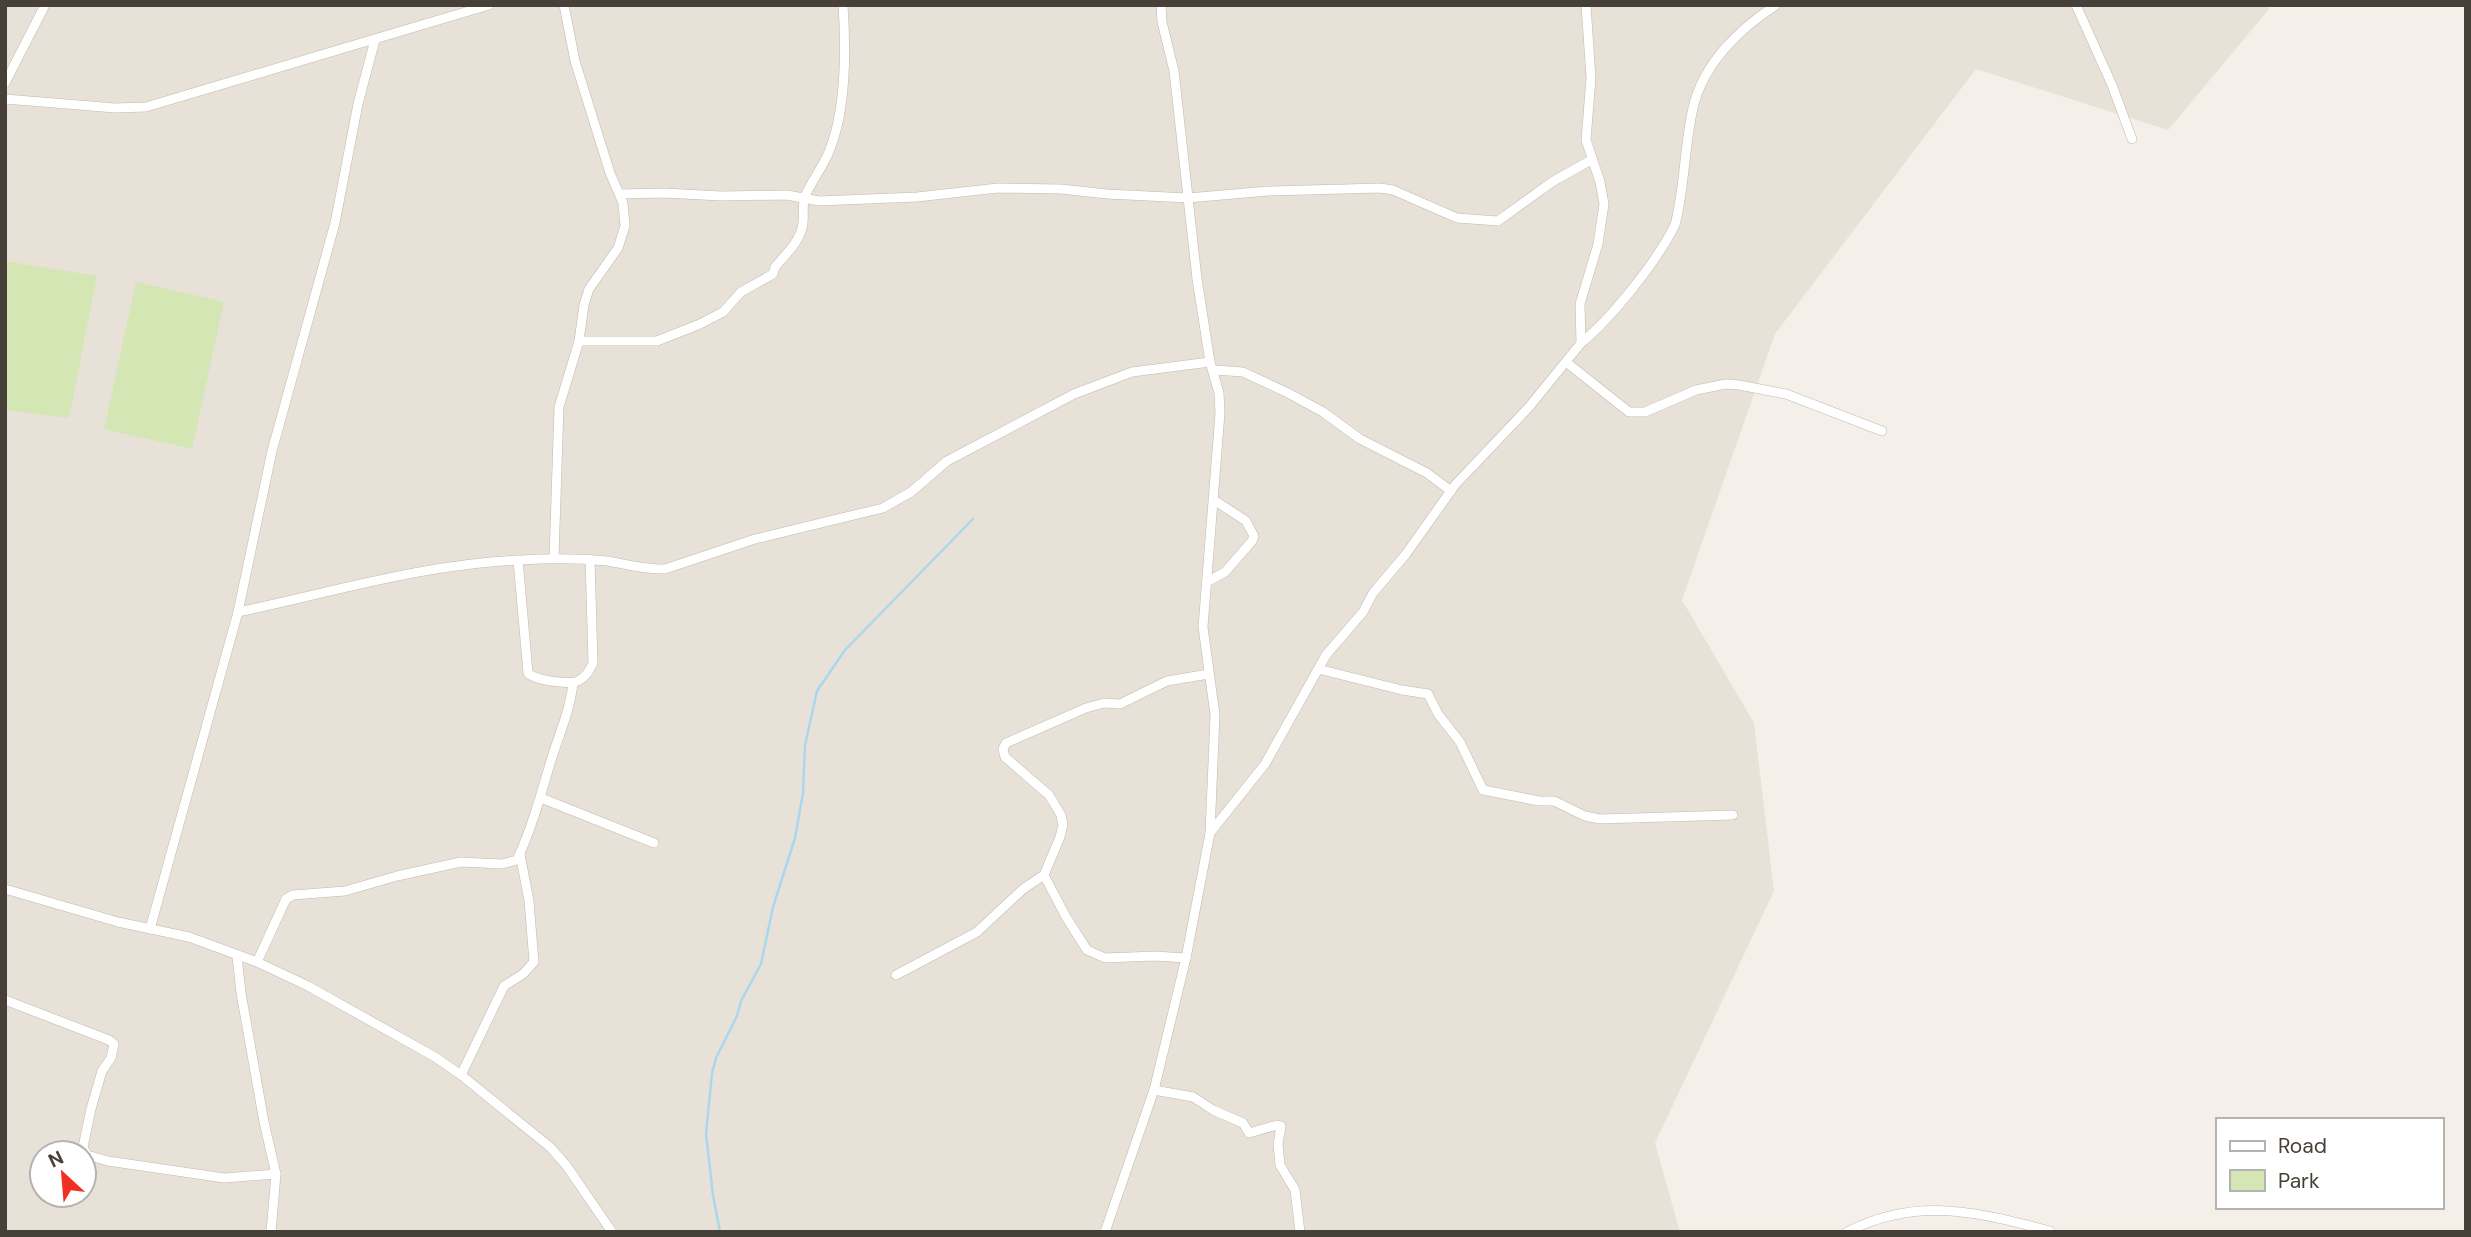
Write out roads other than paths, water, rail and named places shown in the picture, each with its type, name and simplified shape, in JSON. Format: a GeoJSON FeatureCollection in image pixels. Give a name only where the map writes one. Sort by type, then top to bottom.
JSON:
{"type":"FeatureCollection","features":[{"type":"Feature","properties":{"kind":"street"},"geometry":{"type":"LineString","coordinates":[[5,83],[45,5]]}},
{"type":"Feature","properties":{"kind":"street"},"geometry":{"type":"LineString","coordinates":[[5,99],[115,108],[146,107],[489,5]]}},
{"type":"Feature","properties":{"kind":"street"},"geometry":{"type":"LineString","coordinates":[[554,558],[559,407],[579,341],[589,289],[618,248],[625,226],[620,194],[606,162],[575,61],[564,5]]}},
{"type":"Feature","properties":{"kind":"street"},"geometry":{"type":"LineString","coordinates":[[579,341],[657,341],[701,324],[723,312],[741,292],[774,274],[775,267],[797,240],[803,224],[804,198],[831,148],[841,108],[845,32],[843,5]]}},
{"type":"Feature","properties":{"kind":"street"},"geometry":{"type":"LineString","coordinates":[[1105,1232],[1154,1090],[1186,958],[1210,833],[1215,715],[1203,627],[1220,413],[1188,198],[1174,71],[1162,22],[1161,5]]}},
{"type":"Feature","properties":{"kind":"street"},"geometry":{"type":"LineString","coordinates":[[1581,343],[1580,304],[1598,244],[1604,204],[1585,130],[1591,78],[1586,5]]}},
{"type":"Feature","properties":{"kind":"street"},"geometry":{"type":"LineString","coordinates":[[1210,833],[1265,765],[1326,655],[1363,612],[1373,593],[1406,554],[1451,491],[1530,407],[1581,343],[1606,320],[1668,239],[1675,225],[1693,106],[1702,84],[1723,50],[1776,5]]}},
{"type":"Feature","properties":{"kind":"street"},"geometry":{"type":"LineString","coordinates":[[2076,5],[2112,85],[2132,139]]}},
{"type":"Feature","properties":{"kind":"street"},"geometry":{"type":"LineString","coordinates":[[150,929],[238,612],[272,451],[335,223],[358,104],[375,40]]}},
{"type":"Feature","properties":{"kind":"street"},"geometry":{"type":"LineString","coordinates":[[620,194],[664,193],[841,201],[945,195],[998,188],[1061,189],[1188,198],[1268,191],[1380,188],[1393,190],[1457,218],[1498,220],[1552,182],[1591,160]]}},
{"type":"Feature","properties":{"kind":"street"},"geometry":{"type":"LineString","coordinates":[[1566,362],[1629,412],[1645,412],[1696,390],[1726,384],[1786,394],[1882,430]]}},
{"type":"Feature","properties":{"kind":"street"},"geometry":{"type":"LineString","coordinates":[[238,612],[398,575],[462,564],[554,558],[590,559],[665,569],[755,539],[883,508],[911,492],[947,461],[1074,394],[1132,372],[1212,366],[1243,372],[1324,412],[1360,439],[1427,473],[1451,491]]}},
{"type":"Feature","properties":{"kind":"street"},"geometry":{"type":"LineString","coordinates":[[1207,582],[1220,576],[1234,563],[1254,536],[1246,521],[1213,500]]}},
{"type":"Feature","properties":{"kind":"street"},"geometry":{"type":"LineString","coordinates":[[518,560],[528,673],[536,679],[573,683],[588,673],[593,663],[590,559]]}},
{"type":"Feature","properties":{"kind":"street"},"geometry":{"type":"LineString","coordinates":[[1318,669],[1428,694],[1438,714],[1460,742],[1483,790],[1539,801],[1554,801],[1600,820],[1733,815]]}},
{"type":"Feature","properties":{"kind":"street"},"geometry":{"type":"LineString","coordinates":[[896,975],[977,932],[1023,889],[1044,875],[1060,837],[1063,825],[1061,815],[1049,795],[1005,757],[1003,749],[1006,743],[1086,708],[1104,703],[1120,704],[1167,681],[1209,674]]}},
{"type":"Feature","properties":{"kind":"street"},"geometry":{"type":"LineString","coordinates":[[257,962],[286,899],[293,895],[345,891],[461,862],[512,863],[517,860],[541,798],[571,702],[573,683]]}},
{"type":"Feature","properties":{"kind":"street"},"geometry":{"type":"LineString","coordinates":[[541,798],[654,843]]}},
{"type":"Feature","properties":{"kind":"street"},"geometry":{"type":"LineString","coordinates":[[461,1075],[504,986],[523,974],[534,962],[529,901],[520,854]]}},
{"type":"Feature","properties":{"kind":"street"},"geometry":{"type":"LineString","coordinates":[[1044,875],[1087,950],[1105,958],[1186,958]]}},
{"type":"Feature","properties":{"kind":"street"},"geometry":{"type":"LineString","coordinates":[[5,889],[118,922],[189,937],[257,962],[308,986],[435,1057],[550,1147],[566,1165],[612,1232]]}},
{"type":"Feature","properties":{"kind":"street"},"geometry":{"type":"LineString","coordinates":[[237,956],[264,1122],[276,1174],[271,1232]]}},
{"type":"Feature","properties":{"kind":"street"},"geometry":{"type":"LineString","coordinates":[[5,1000],[110,1040],[114,1044],[111,1058],[102,1071],[91,1109],[83,1147],[87,1155],[108,1161],[224,1178],[276,1174]]}},
{"type":"Feature","properties":{"kind":"street"},"geometry":{"type":"LineString","coordinates":[[1154,1090],[1193,1097],[1213,1110],[1243,1123],[1250,1133],[1280,1125],[1280,1165],[1295,1190],[1300,1232]]}},
{"type":"Feature","properties":{"kind":"street"},"geometry":{"type":"LineString","coordinates":[[1847,1232],[1895,1213],[1947,1210],[1983,1213],[2050,1231]]}},
{"type":"Feature","properties":{"kind":"waterway"},"geometry":{"type":"LineString","coordinates":[[720,1232],[706,1134],[712,1073],[741,1001],[761,964],[773,907],[795,838],[803,793],[805,745],[817,691],[845,650],[973,519]]}}]}
